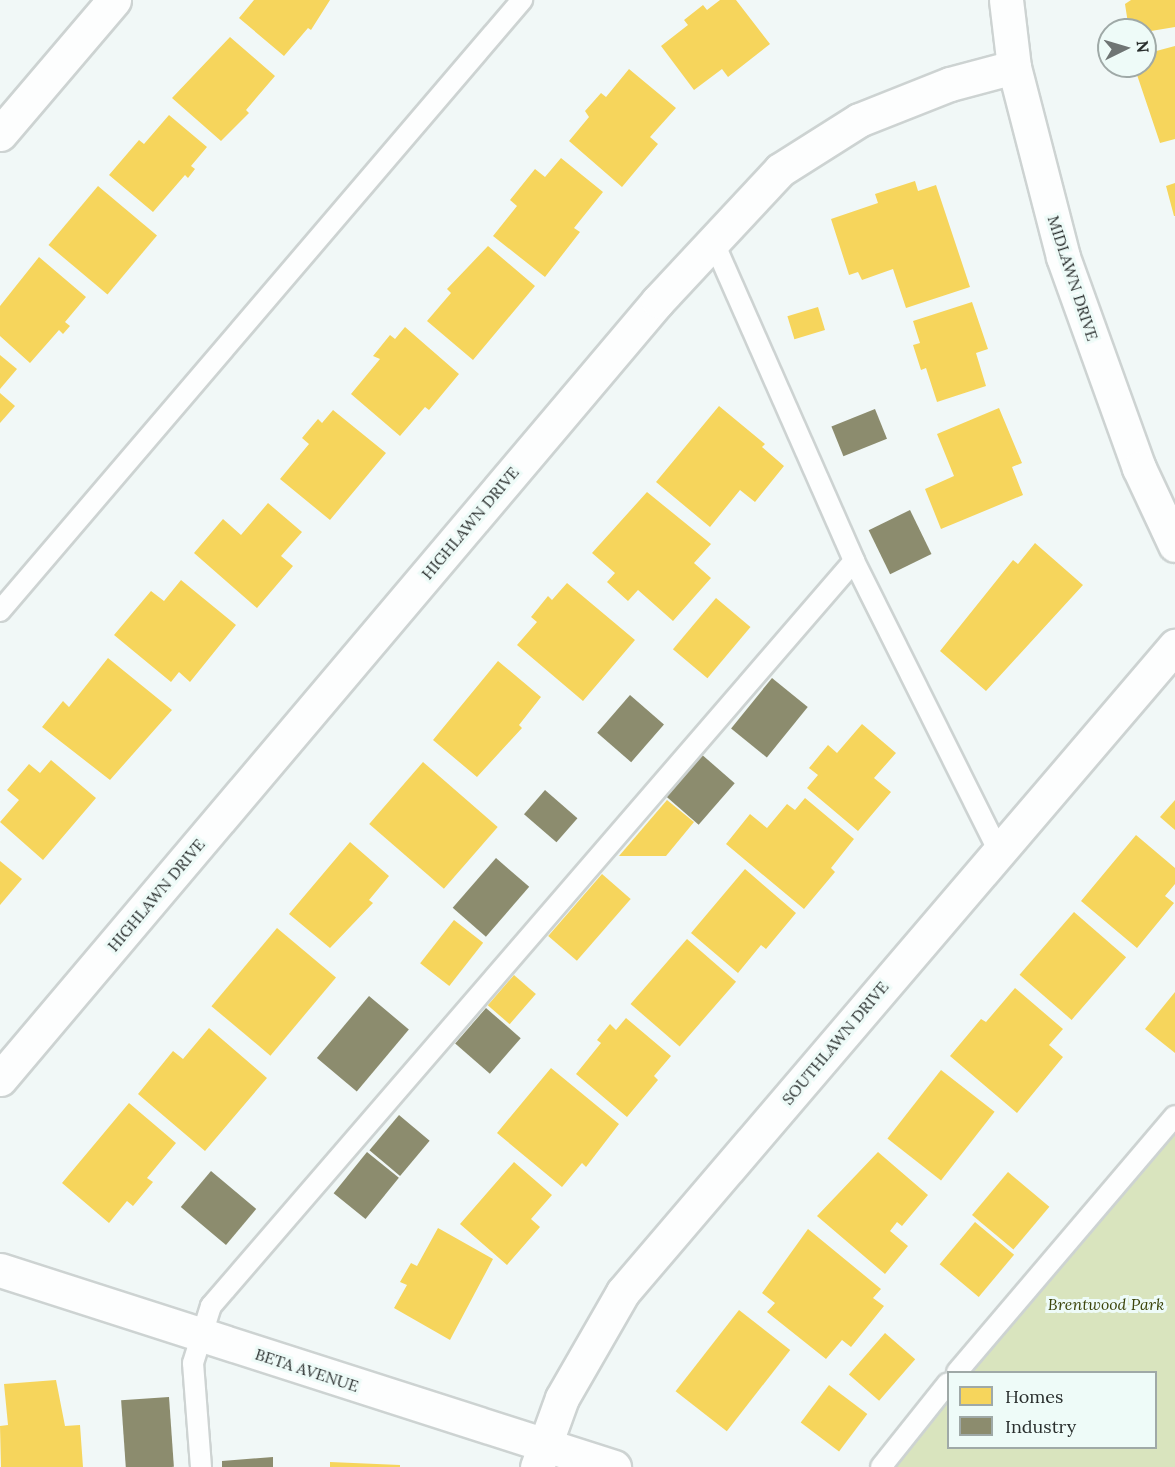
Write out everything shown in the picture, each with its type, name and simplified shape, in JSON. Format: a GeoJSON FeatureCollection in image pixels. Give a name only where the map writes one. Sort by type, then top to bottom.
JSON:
{"type":"FeatureCollection","features":[{"type":"Feature","properties":{"kind":"street"},"geometry":{"type":"LineString","coordinates":[[0,134],[114,0]]}},
{"type":"Feature","properties":{"kind":"street","name":"MIDLAWN DRIVE"},"geometry":{"type":"LineString","coordinates":[[1006,0],[1014,67],[1063,257],[1139,468],[1175,545]]}},
{"type":"Feature","properties":{"kind":"street","name":"HIGHLAWN DRIVE"},"geometry":{"type":"LineString","coordinates":[[0,1079],[658,301],[780,170],[859,120],[950,84],[1014,67]]}},
{"type":"Feature","properties":{"kind":"street","name":"SOUTHLAWN DRIVE"},"geometry":{"type":"LineString","coordinates":[[541,1457],[562,1398],[623,1292],[1175,646]]}},
{"type":"Feature","properties":{"kind":"street","name":"BETA AVENUE"},"geometry":{"type":"LineString","coordinates":[[0,1270],[200,1336],[541,1457],[614,1467]]}},
{"type":"Feature","properties":{"kind":"lane"},"geometry":{"type":"LineString","coordinates":[[0,611],[522,0]]}},
{"type":"Feature","properties":{"kind":"lane"},"geometry":{"type":"LineString","coordinates":[[714,243],[854,561],[999,850]]}},
{"type":"Feature","properties":{"kind":"lane"},"geometry":{"type":"LineString","coordinates":[[201,1467],[193,1363],[211,1306],[854,561]]}},
{"type":"Feature","properties":{"kind":"lane"},"geometry":{"type":"LineString","coordinates":[[958,1371],[1175,1116]]}},
{"type":"Feature","properties":{"kind":"lane"},"geometry":{"type":"LineString","coordinates":[[881,1467],[947,1384]]}},
{"type":"Feature","properties":{"kind":"green space","name":"Brentwood Park"},"geometry":{"type":"Polygon","coordinates":[[[1175,1116],[1175,1467],[881,1467],[947,1384],[947,1449],[1157,1449],[1157,1371],[958,1371],[1175,1116]]]}},
{"type":"Feature","properties":{"kind":"building: Homes"},"geometry":{"type":"Polygon","coordinates":[[[254,0],[330,0],[311,30],[308,28],[284,56],[239,18],[254,0]]]}},
{"type":"Feature","properties":{"kind":"building: Homes"},"geometry":{"type":"Polygon","coordinates":[[[720,0],[736,0],[770,44],[728,77],[722,69],[694,90],[661,46],[688,25],[684,20],[703,5],[707,10],[720,0]]]}},
{"type":"Feature","properties":{"kind":"building: Homes"},"geometry":{"type":"Polygon","coordinates":[[[1131,0],[1175,0],[1175,27],[1157,30],[1157,18],[1127,18],[1125,4],[1131,0]]]}},
{"type":"Feature","properties":{"kind":"building: Homes"},"geometry":{"type":"Polygon","coordinates":[[[230,37],[275,76],[246,110],[249,113],[221,141],[172,98],[230,37]]]}},
{"type":"Feature","properties":{"kind":"building: Homes"},"geometry":{"type":"Polygon","coordinates":[[[1175,46],[1175,139],[1160,143],[1138,78],[1157,78],[1157,51],[1175,46]]]}},
{"type":"Feature","properties":{"kind":"building: Homes"},"geometry":{"type":"Polygon","coordinates":[[[629,69],[676,108],[650,137],[658,144],[622,187],[569,141],[589,117],[585,111],[601,93],[606,97],[629,69]]]}},
{"type":"Feature","properties":{"kind":"building: Homes"},"geometry":{"type":"Polygon","coordinates":[[[169,115],[207,147],[191,166],[195,169],[188,178],[185,175],[153,212],[109,175],[139,140],[144,144],[169,115]]]}},
{"type":"Feature","properties":{"kind":"building: Homes"},"geometry":{"type":"Polygon","coordinates":[[[561,158],[603,192],[574,228],[580,232],[545,277],[493,236],[517,206],[510,200],[535,169],[545,177],[561,158]]]}},
{"type":"Feature","properties":{"kind":"building: Homes"},"geometry":{"type":"Polygon","coordinates":[[[915,181],[918,191],[936,185],[970,287],[906,308],[893,269],[862,280],[858,272],[849,275],[831,219],[878,203],[875,194],[915,181]]]}},
{"type":"Feature","properties":{"kind":"building: Homes"},"geometry":{"type":"Polygon","coordinates":[[[1175,183],[1175,216],[1174,216],[1166,186],[1175,183]]]}},
{"type":"Feature","properties":{"kind":"building: Homes"},"geometry":{"type":"Polygon","coordinates":[[[98,186],[157,235],[107,294],[49,245],[98,186]]]}},
{"type":"Feature","properties":{"kind":"building: Homes"},"geometry":{"type":"Polygon","coordinates":[[[488,246],[535,286],[473,360],[427,321],[451,293],[447,289],[488,246]]]}},
{"type":"Feature","properties":{"kind":"building: Homes"},"geometry":{"type":"Polygon","coordinates":[[[39,257],[86,297],[65,322],[70,326],[63,334],[59,330],[30,363],[0,336],[0,306],[39,257]]]}},
{"type":"Feature","properties":{"kind":"building: Homes"},"geometry":{"type":"Polygon","coordinates":[[[972,302],[988,349],[976,353],[986,386],[937,402],[926,368],[921,370],[913,345],[920,343],[913,321],[972,302]]]}},
{"type":"Feature","properties":{"kind":"building: Homes"},"geometry":{"type":"Polygon","coordinates":[[[818,307],[825,330],[794,339],[787,316],[818,307]]]}},
{"type":"Feature","properties":{"kind":"building: Homes"},"geometry":{"type":"Polygon","coordinates":[[[405,327],[459,374],[429,410],[425,407],[400,436],[351,394],[380,359],[373,356],[390,335],[395,339],[405,327]]]}},
{"type":"Feature","properties":{"kind":"building: Homes"},"geometry":{"type":"Polygon","coordinates":[[[0,355],[17,369],[0,389],[0,355]]]}},
{"type":"Feature","properties":{"kind":"building: Homes"},"geometry":{"type":"Polygon","coordinates":[[[0,393],[15,406],[0,423],[0,393]]]}},
{"type":"Feature","properties":{"kind":"building: Homes"},"geometry":{"type":"Polygon","coordinates":[[[719,406],[765,444],[762,447],[784,466],[755,502],[740,490],[710,527],[656,482],[719,406]]]}},
{"type":"Feature","properties":{"kind":"building: Homes"},"geometry":{"type":"Polygon","coordinates":[[[999,408],[1022,463],[1012,467],[1023,495],[941,529],[925,489],[954,476],[937,434],[999,408]]]}},
{"type":"Feature","properties":{"kind":"building: Homes"},"geometry":{"type":"Polygon","coordinates":[[[333,410],[386,453],[330,520],[280,479],[309,444],[302,438],[318,419],[322,423],[333,410]]]}},
{"type":"Feature","properties":{"kind":"building: Homes"},"geometry":{"type":"Polygon","coordinates":[[[647,492],[711,544],[694,563],[711,578],[673,621],[638,590],[628,601],[607,582],[615,573],[592,553],[647,492]]]}},
{"type":"Feature","properties":{"kind":"building: Homes"},"geometry":{"type":"Polygon","coordinates":[[[268,503],[302,532],[281,556],[293,566],[257,608],[194,553],[223,519],[241,535],[268,503]]]}},
{"type":"Feature","properties":{"kind":"building: Homes"},"geometry":{"type":"Polygon","coordinates":[[[1035,543],[1083,585],[986,691],[940,651],[1013,560],[1018,564],[1035,543]]]}},
{"type":"Feature","properties":{"kind":"building: Homes"},"geometry":{"type":"Polygon","coordinates":[[[181,580],[236,625],[190,682],[179,672],[171,682],[114,635],[151,591],[164,601],[181,580]]]}},
{"type":"Feature","properties":{"kind":"building: Homes"},"geometry":{"type":"Polygon","coordinates":[[[567,583],[635,640],[583,701],[517,645],[537,622],[531,617],[548,596],[552,600],[567,583]]]}},
{"type":"Feature","properties":{"kind":"building: Homes"},"geometry":{"type":"Polygon","coordinates":[[[716,598],[750,627],[707,678],[673,649],[716,598]]]}},
{"type":"Feature","properties":{"kind":"building: Homes"},"geometry":{"type":"Polygon","coordinates":[[[108,658],[172,710],[110,780],[42,727],[63,701],[69,707],[108,658]]]}},
{"type":"Feature","properties":{"kind":"building: Homes"},"geometry":{"type":"Polygon","coordinates":[[[498,661],[541,697],[519,725],[522,728],[477,777],[433,740],[498,661]]]}},
{"type":"Feature","properties":{"kind":"building: Homes"},"geometry":{"type":"Polygon","coordinates":[[[862,724],[896,753],[874,778],[891,792],[858,831],[807,788],[818,775],[809,768],[828,745],[837,753],[862,724]]]}},
{"type":"Feature","properties":{"kind":"building: Homes"},"geometry":{"type":"Polygon","coordinates":[[[51,760],[96,798],[43,860],[0,822],[19,800],[7,790],[29,764],[40,773],[51,760]]]}},
{"type":"Feature","properties":{"kind":"building: Homes"},"geometry":{"type":"Polygon","coordinates":[[[423,762],[498,827],[444,889],[369,824],[423,762]]]}},
{"type":"Feature","properties":{"kind":"building: Homes"},"geometry":{"type":"Polygon","coordinates":[[[805,798],[854,839],[831,868],[835,872],[804,909],[726,844],[750,814],[767,828],[787,804],[795,810],[805,798]]]}},
{"type":"Feature","properties":{"kind":"building: Homes"},"geometry":{"type":"Polygon","coordinates":[[[667,800],[694,822],[666,856],[619,856],[667,800]]]}},
{"type":"Feature","properties":{"kind":"building: Homes"},"geometry":{"type":"Polygon","coordinates":[[[1175,800],[1175,830],[1160,817],[1175,800]]]}},
{"type":"Feature","properties":{"kind":"building: Homes"},"geometry":{"type":"Polygon","coordinates":[[[1136,835],[1175,868],[1175,884],[1165,896],[1174,903],[1137,948],[1081,901],[1136,835]]]}},
{"type":"Feature","properties":{"kind":"building: Homes"},"geometry":{"type":"Polygon","coordinates":[[[350,842],[389,876],[369,900],[373,903],[330,948],[289,914],[350,842]]]}},
{"type":"Feature","properties":{"kind":"building: Homes"},"geometry":{"type":"Polygon","coordinates":[[[0,861],[22,879],[0,905],[0,861]]]}},
{"type":"Feature","properties":{"kind":"building: Homes"},"geometry":{"type":"Polygon","coordinates":[[[745,869],[796,913],[766,949],[761,945],[738,973],[691,933],[745,869]]]}},
{"type":"Feature","properties":{"kind":"building: Homes"},"geometry":{"type":"Polygon","coordinates":[[[602,874],[631,899],[577,961],[548,936],[602,874]]]}},
{"type":"Feature","properties":{"kind":"building: Homes"},"geometry":{"type":"Polygon","coordinates":[[[1074,912],[1126,957],[1072,1020],[1020,975],[1074,912]]]}},
{"type":"Feature","properties":{"kind":"building: Homes"},"geometry":{"type":"Polygon","coordinates":[[[454,920],[483,943],[449,986],[420,963],[454,920]]]}},
{"type":"Feature","properties":{"kind":"building: Homes"},"geometry":{"type":"Polygon","coordinates":[[[277,928],[336,977],[270,1056],[211,1006],[277,928]]]}},
{"type":"Feature","properties":{"kind":"building: Homes"},"geometry":{"type":"Polygon","coordinates":[[[687,939],[736,982],[680,1047],[631,1004],[687,939]]]}},
{"type":"Feature","properties":{"kind":"building: Homes"},"geometry":{"type":"Polygon","coordinates":[[[514,975],[536,994],[510,1024],[488,1005],[514,975]]]}},
{"type":"Feature","properties":{"kind":"building: Homes"},"geometry":{"type":"Polygon","coordinates":[[[1015,988],[1063,1029],[1049,1045],[1063,1057],[1017,1113],[950,1056],[981,1019],[986,1022],[1015,988]]]}},
{"type":"Feature","properties":{"kind":"building: Homes"},"geometry":{"type":"Polygon","coordinates":[[[1175,992],[1175,1053],[1145,1029],[1175,992]]]}},
{"type":"Feature","properties":{"kind":"building: Homes"},"geometry":{"type":"Polygon","coordinates":[[[626,1018],[671,1056],[654,1076],[658,1080],[627,1117],[576,1074],[601,1043],[597,1040],[610,1024],[616,1030],[626,1018]]]}},
{"type":"Feature","properties":{"kind":"building: Homes"},"geometry":{"type":"Polygon","coordinates":[[[209,1028],[267,1078],[205,1151],[138,1094],[173,1051],[183,1059],[209,1028]]]}},
{"type":"Feature","properties":{"kind":"building: Homes"},"geometry":{"type":"Polygon","coordinates":[[[551,1068],[619,1124],[586,1167],[582,1163],[562,1187],[497,1133],[551,1068]]]}},
{"type":"Feature","properties":{"kind":"building: Homes"},"geometry":{"type":"Polygon","coordinates":[[[941,1070],[995,1112],[941,1180],[887,1139],[941,1070]]]}},
{"type":"Feature","properties":{"kind":"building: Homes"},"geometry":{"type":"Polygon","coordinates":[[[129,1103],[176,1143],[147,1178],[153,1182],[133,1206],[127,1201],[109,1223],[62,1183],[129,1103]]]}},
{"type":"Feature","properties":{"kind":"building: Homes"},"geometry":{"type":"Polygon","coordinates":[[[878,1152],[928,1195],[902,1226],[897,1222],[890,1231],[908,1246],[885,1274],[817,1216],[878,1152]]]}},
{"type":"Feature","properties":{"kind":"building: Homes"},"geometry":{"type":"Polygon","coordinates":[[[514,1162],[552,1195],[531,1219],[540,1227],[507,1265],[460,1224],[514,1162]]]}},
{"type":"Feature","properties":{"kind":"building: Homes"},"geometry":{"type":"Polygon","coordinates":[[[1008,1172],[1049,1207],[1013,1250],[972,1215],[1008,1172]]]}},
{"type":"Feature","properties":{"kind":"building: Homes"},"geometry":{"type":"Polygon","coordinates":[[[975,1222],[1014,1255],[979,1297],[940,1264],[975,1222]]]}},
{"type":"Feature","properties":{"kind":"building: Homes"},"geometry":{"type":"Polygon","coordinates":[[[438,1228],[493,1259],[450,1340],[394,1308],[407,1285],[400,1282],[411,1263],[417,1266],[438,1228]]]}},
{"type":"Feature","properties":{"kind":"building: Homes"},"geometry":{"type":"Polygon","coordinates":[[[808,1229],[881,1289],[873,1298],[884,1306],[851,1347],[842,1340],[826,1359],[767,1312],[775,1303],[762,1293],[808,1229]]]}},
{"type":"Feature","properties":{"kind":"building: Homes"},"geometry":{"type":"Polygon","coordinates":[[[739,1310],[790,1350],[727,1431],[676,1391],[739,1310]]]}},
{"type":"Feature","properties":{"kind":"building: Homes"},"geometry":{"type":"Polygon","coordinates":[[[885,1333],[915,1359],[879,1401],[849,1375],[885,1333]]]}},
{"type":"Feature","properties":{"kind":"building: Homes"},"geometry":{"type":"Polygon","coordinates":[[[56,1380],[65,1426],[80,1425],[83,1467],[1,1467],[0,1426],[8,1425],[4,1384],[56,1380]]]}},
{"type":"Feature","properties":{"kind":"building: Homes"},"geometry":{"type":"Polygon","coordinates":[[[829,1385],[867,1414],[839,1451],[801,1423],[829,1385]]]}},
{"type":"Feature","properties":{"kind":"building: Homes"},"geometry":{"type":"Polygon","coordinates":[[[330,1462],[400,1465],[400,1467],[330,1467],[330,1462]]]}},
{"type":"Feature","properties":{"kind":"building: Industry"},"geometry":{"type":"Polygon","coordinates":[[[875,409],[887,439],[843,456],[831,427],[875,409]]]}},
{"type":"Feature","properties":{"kind":"building: Industry"},"geometry":{"type":"Polygon","coordinates":[[[910,510],[931,554],[890,574],[869,530],[910,510]]]}},
{"type":"Feature","properties":{"kind":"building: Industry"},"geometry":{"type":"Polygon","coordinates":[[[772,678],[808,707],[767,757],[731,729],[772,678]]]}},
{"type":"Feature","properties":{"kind":"building: Industry"},"geometry":{"type":"Polygon","coordinates":[[[630,695],[664,725],[631,762],[597,733],[630,695]]]}},
{"type":"Feature","properties":{"kind":"building: Industry"},"geometry":{"type":"Polygon","coordinates":[[[700,753],[735,783],[699,825],[664,795],[700,753]]]}},
{"type":"Feature","properties":{"kind":"building: Industry"},"geometry":{"type":"Polygon","coordinates":[[[545,790],[577,818],[556,842],[524,814],[545,790]]]}},
{"type":"Feature","properties":{"kind":"building: Industry"},"geometry":{"type":"Polygon","coordinates":[[[496,858],[529,887],[486,937],[453,908],[496,858]]]}},
{"type":"Feature","properties":{"kind":"building: Industry"},"geometry":{"type":"Polygon","coordinates":[[[369,996],[409,1029],[357,1091],[317,1058],[369,996]]]}},
{"type":"Feature","properties":{"kind":"building: Industry"},"geometry":{"type":"Polygon","coordinates":[[[486,1008],[521,1038],[490,1074],[455,1043],[486,1008]]]}},
{"type":"Feature","properties":{"kind":"building: Industry"},"geometry":{"type":"Polygon","coordinates":[[[399,1115],[430,1141],[400,1176],[369,1150],[399,1115]]]}},
{"type":"Feature","properties":{"kind":"building: Industry"},"geometry":{"type":"Polygon","coordinates":[[[367,1152],[399,1178],[366,1219],[334,1193],[367,1152]]]}},
{"type":"Feature","properties":{"kind":"building: Industry"},"geometry":{"type":"Polygon","coordinates":[[[211,1171],[256,1209],[226,1245],[181,1207],[211,1171]]]}},
{"type":"Feature","properties":{"kind":"building: Industry"},"geometry":{"type":"Polygon","coordinates":[[[169,1397],[174,1467],[126,1467],[121,1400],[169,1397]]]}},
{"type":"Feature","properties":{"kind":"building: Industry"},"geometry":{"type":"Polygon","coordinates":[[[273,1457],[273,1467],[222,1467],[222,1461],[273,1457]]]}}]}
